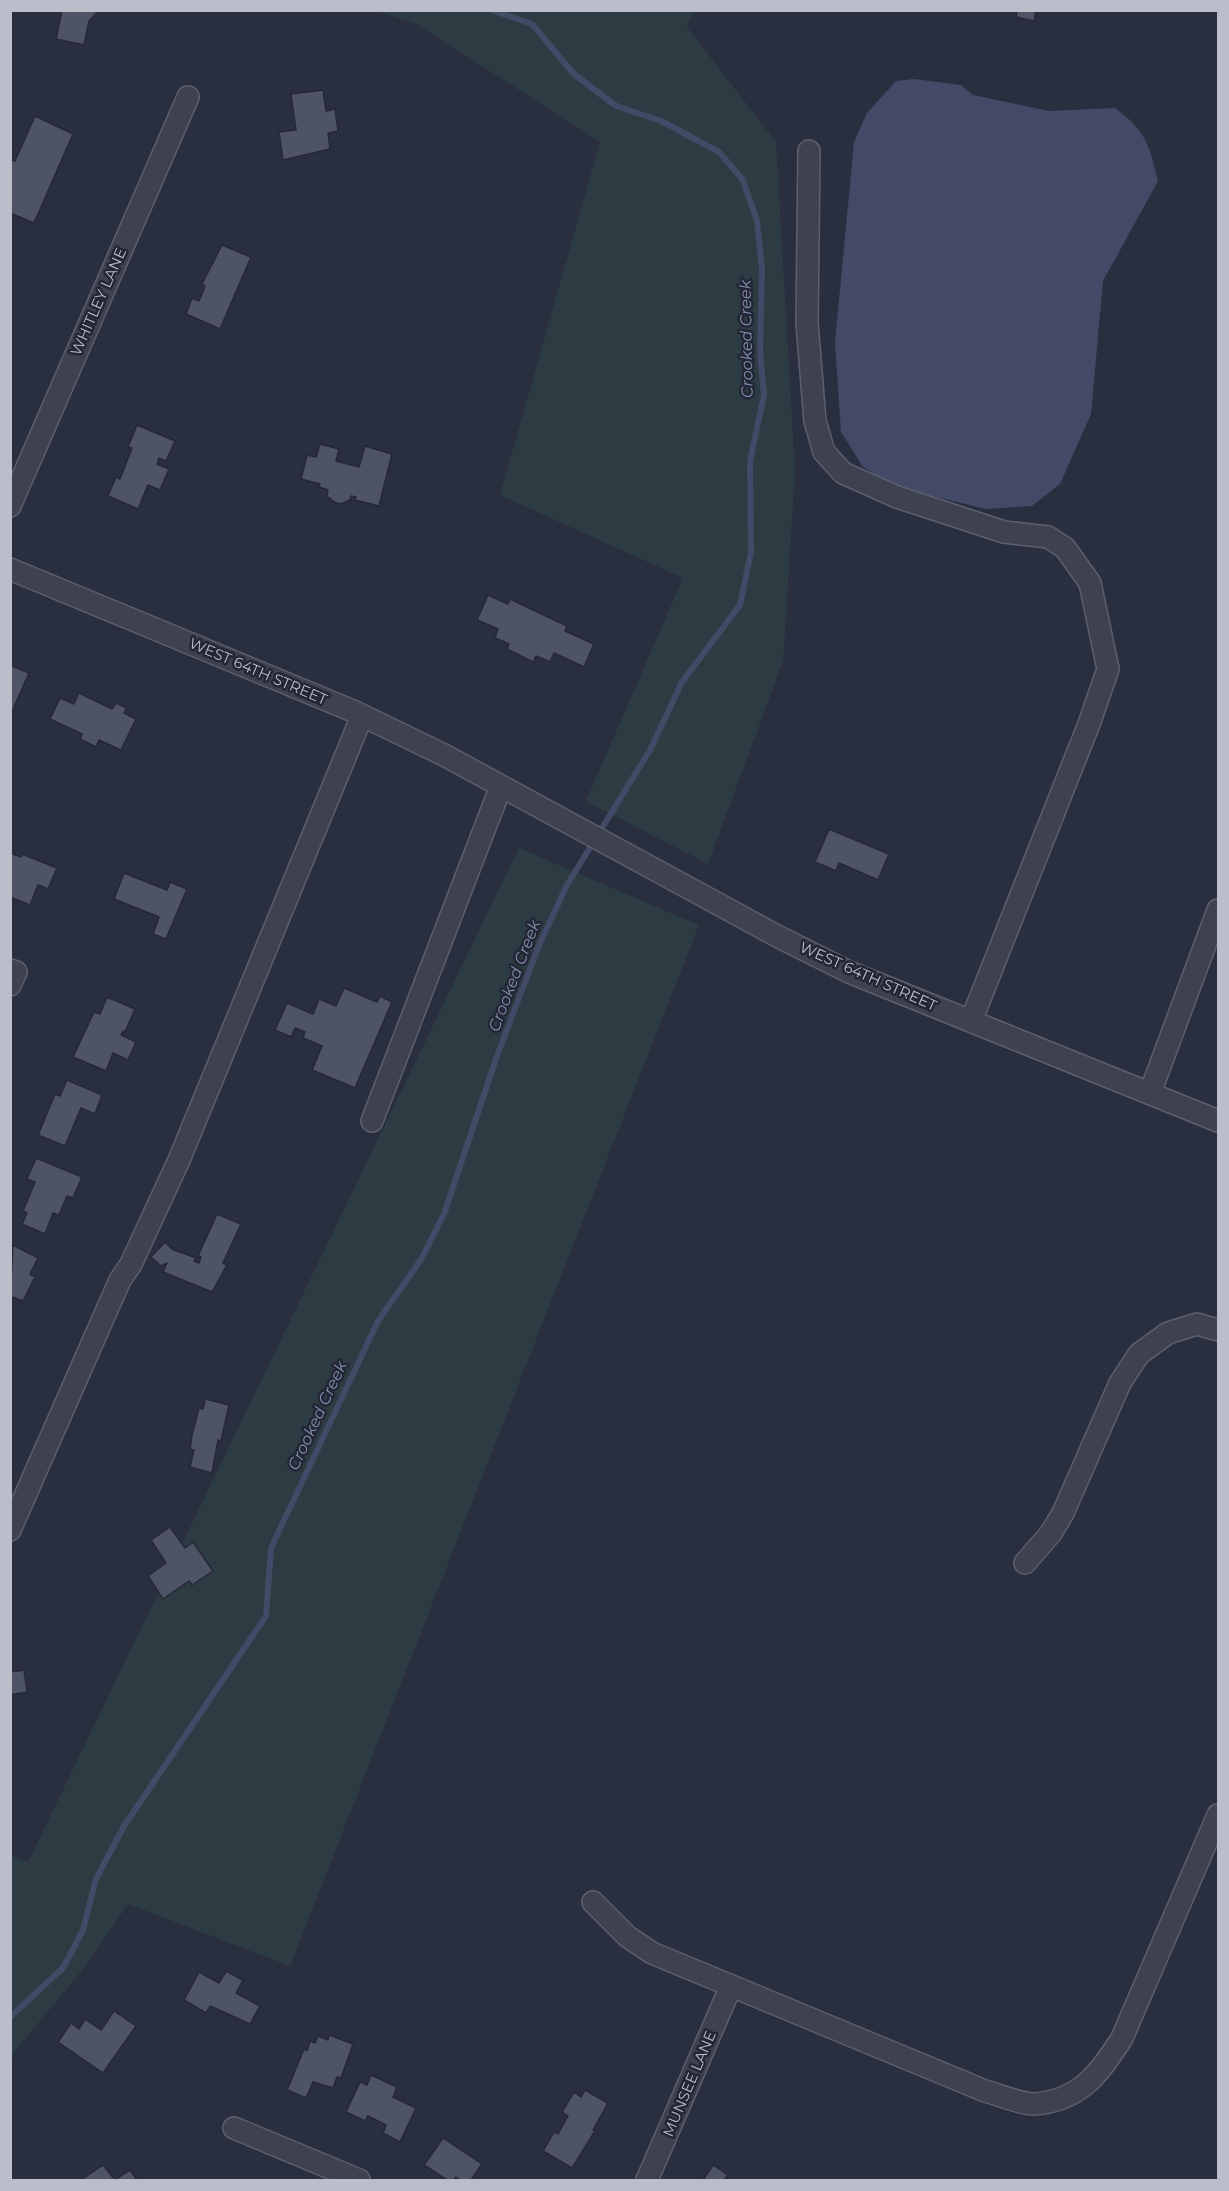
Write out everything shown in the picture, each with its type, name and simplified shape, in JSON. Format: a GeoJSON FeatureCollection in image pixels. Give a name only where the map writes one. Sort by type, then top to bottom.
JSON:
{"type":"FeatureCollection","features":[{"type":"Feature","properties":{"kind":"street","name":"WHITLEY LANE"},"geometry":{"type":"LineString","coordinates":[[10,506],[188,97]]}},
{"type":"Feature","properties":{"kind":"street"},"geometry":{"type":"LineString","coordinates":[[809,151],[807,323],[815,421],[824,452],[843,473],[897,497],[1004,532],[1048,537],[1065,548],[1090,584],[1108,669],[1089,724],[971,1021]]}},
{"type":"Feature","properties":{"kind":"street","name":"WEST 64TH STREET"},"geometry":{"type":"LineString","coordinates":[[10,569],[362,716],[501,786],[643,864],[849,972],[1218,1121]]}},
{"type":"Feature","properties":{"kind":"street"},"geometry":{"type":"LineString","coordinates":[[10,1530],[120,1280],[131,1264],[179,1160],[362,716]]}},
{"type":"Feature","properties":{"kind":"street"},"geometry":{"type":"LineString","coordinates":[[372,1121],[501,786]]}},
{"type":"Feature","properties":{"kind":"street"},"geometry":{"type":"LineString","coordinates":[[1150,1093],[1218,910]]}},
{"type":"Feature","properties":{"kind":"street"},"geometry":{"type":"LineString","coordinates":[[1025,1563],[1051,1533],[1063,1513],[1120,1383],[1139,1354],[1168,1333],[1197,1324],[1218,1330]]}},
{"type":"Feature","properties":{"kind":"street"},"geometry":{"type":"LineString","coordinates":[[593,1902],[628,1937],[652,1953],[985,2091],[1033,2104],[1070,2097],[1101,2071],[1122,2038],[1218,1815]]}},
{"type":"Feature","properties":{"kind":"street","name":"MUNSEE LANE"},"geometry":{"type":"LineString","coordinates":[[647,2181],[731,1986]]}},
{"type":"Feature","properties":{"kind":"street"},"geometry":{"type":"LineString","coordinates":[[234,2128],[358,2181]]}},
{"type":"Feature","properties":{"kind":"shaded area"},"geometry":{"type":"Polygon","coordinates":[[[375,11],[693,11],[687,27],[776,142],[795,471],[783,661],[708,864],[586,801],[683,578],[500,495],[600,142],[415,23],[375,11]]]}},
{"type":"Feature","properties":{"kind":"shaded area"},"geometry":{"type":"Polygon","coordinates":[[[519,848],[699,925],[290,1966],[128,1904],[83,1969],[15,2051],[11,2061],[11,1856],[28,1862],[519,848]]]}},
{"type":"Feature","properties":{"kind":"water"},"geometry":{"type":"Polygon","coordinates":[[[914,79],[961,85],[973,95],[1049,111],[1115,108],[1140,131],[1152,157],[1158,181],[1103,281],[1091,414],[1060,484],[1032,506],[986,509],[896,487],[863,467],[841,432],[835,342],[854,142],[867,113],[896,81],[914,79]]]}},
{"type":"Feature","properties":{"kind":"building"},"geometry":{"type":"Polygon","coordinates":[[[62,10],[99,10],[89,21],[84,45],[56,39],[62,10]]]}},
{"type":"Feature","properties":{"kind":"building"},"geometry":{"type":"Polygon","coordinates":[[[1017,10],[1036,10],[1034,21],[1016,17],[1017,10]]]}},
{"type":"Feature","properties":{"kind":"building"},"geometry":{"type":"Polygon","coordinates":[[[323,90],[326,111],[335,109],[338,131],[328,133],[330,149],[283,160],[279,132],[296,130],[291,94],[323,90]]]}},
{"type":"Feature","properties":{"kind":"building"},"geometry":{"type":"Polygon","coordinates":[[[35,116],[73,134],[34,223],[10,213],[10,159],[15,161],[35,116]]]}},
{"type":"Feature","properties":{"kind":"building"},"geometry":{"type":"Polygon","coordinates":[[[222,245],[251,257],[220,329],[186,314],[192,298],[199,301],[205,286],[202,284],[222,245]]]}},
{"type":"Feature","properties":{"kind":"building"},"geometry":{"type":"Polygon","coordinates":[[[137,425],[175,441],[166,461],[159,458],[157,464],[169,469],[160,490],[148,485],[138,509],[108,496],[116,477],[120,479],[132,448],[128,447],[137,425]]]}},
{"type":"Feature","properties":{"kind":"building"},"geometry":{"type":"Polygon","coordinates":[[[320,444],[339,449],[336,461],[359,467],[365,446],[392,454],[379,506],[355,500],[356,497],[351,496],[350,500],[341,504],[334,502],[327,496],[328,490],[319,487],[320,484],[301,479],[307,455],[316,457],[320,444]]]}},
{"type":"Feature","properties":{"kind":"building"},"geometry":{"type":"Polygon","coordinates":[[[488,595],[508,604],[510,599],[567,626],[565,631],[594,644],[584,667],[554,653],[550,662],[536,656],[533,662],[507,649],[509,644],[495,638],[498,629],[477,620],[488,595]]]}},
{"type":"Feature","properties":{"kind":"building"},"geometry":{"type":"Polygon","coordinates":[[[10,665],[29,673],[10,716],[10,665]]]}},
{"type":"Feature","properties":{"kind":"building"},"geometry":{"type":"Polygon","coordinates":[[[79,693],[112,709],[116,703],[127,708],[124,713],[136,719],[121,750],[99,740],[96,747],[80,739],[82,734],[50,719],[60,698],[74,704],[79,693]]]}},
{"type":"Feature","properties":{"kind":"building"},"geometry":{"type":"Polygon","coordinates":[[[829,829],[889,854],[878,880],[839,863],[836,871],[815,862],[829,829]]]}},
{"type":"Feature","properties":{"kind":"building"},"geometry":{"type":"Polygon","coordinates":[[[10,853],[21,857],[22,854],[57,868],[48,889],[38,885],[30,905],[10,897],[10,853]]]}},
{"type":"Feature","properties":{"kind":"building"},"geometry":{"type":"Polygon","coordinates":[[[124,873],[167,890],[170,882],[187,889],[166,939],[153,934],[159,917],[114,899],[124,873]]]}},
{"type":"Feature","properties":{"kind":"building"},"geometry":{"type":"Polygon","coordinates":[[[344,988],[377,1002],[380,996],[392,1002],[355,1088],[312,1070],[322,1046],[303,1038],[305,1032],[295,1028],[291,1037],[275,1030],[287,1003],[313,1014],[319,999],[336,1006],[344,988]]]}},
{"type":"Feature","properties":{"kind":"building"},"geometry":{"type":"Polygon","coordinates":[[[107,997],[135,1009],[125,1032],[123,1031],[121,1035],[136,1042],[128,1060],[113,1053],[106,1071],[73,1057],[94,1012],[100,1014],[107,997]]]}},
{"type":"Feature","properties":{"kind":"building"},"geometry":{"type":"Polygon","coordinates":[[[67,1080],[102,1095],[95,1114],[81,1108],[65,1146],[38,1135],[55,1094],[60,1096],[67,1080]]]}},
{"type":"Feature","properties":{"kind":"building"},"geometry":{"type":"Polygon","coordinates":[[[36,1158],[82,1177],[73,1198],[67,1196],[59,1215],[53,1213],[45,1234],[22,1224],[27,1213],[23,1211],[35,1182],[27,1179],[36,1158]]]}},
{"type":"Feature","properties":{"kind":"building"},"geometry":{"type":"Polygon","coordinates":[[[217,1214],[241,1224],[223,1263],[227,1265],[212,1292],[163,1272],[167,1263],[161,1266],[151,1257],[165,1242],[172,1249],[196,1258],[194,1261],[199,1263],[201,1257],[198,1256],[217,1214]]]}},
{"type":"Feature","properties":{"kind":"building"},"geometry":{"type":"Polygon","coordinates":[[[13,1245],[38,1258],[30,1274],[35,1277],[23,1301],[13,1297],[10,1302],[13,1245]]]}},
{"type":"Feature","properties":{"kind":"building"},"geometry":{"type":"Polygon","coordinates":[[[205,1399],[229,1405],[221,1441],[218,1440],[212,1473],[190,1467],[194,1450],[190,1450],[192,1435],[199,1408],[203,1409],[205,1399]]]}},
{"type":"Feature","properties":{"kind":"building"},"geometry":{"type":"Polygon","coordinates":[[[170,1527],[185,1548],[193,1542],[213,1571],[192,1585],[189,1581],[163,1599],[148,1576],[166,1563],[151,1540],[170,1527]]]}},
{"type":"Feature","properties":{"kind":"building"},"geometry":{"type":"Polygon","coordinates":[[[24,1670],[27,1692],[10,1695],[10,1672],[24,1670]]]}},
{"type":"Feature","properties":{"kind":"building"},"geometry":{"type":"Polygon","coordinates":[[[226,1971],[243,1980],[236,1993],[260,2006],[250,2024],[210,2006],[206,2013],[184,2000],[199,1972],[219,1983],[226,1971]]]}},
{"type":"Feature","properties":{"kind":"building"},"geometry":{"type":"Polygon","coordinates":[[[114,2011],[136,2026],[103,2073],[58,2042],[71,2023],[79,2029],[85,2019],[101,2030],[114,2011]]]}},
{"type":"Feature","properties":{"kind":"building"},"geometry":{"type":"Polygon","coordinates":[[[329,2035],[353,2044],[341,2078],[337,2077],[333,2088],[313,2082],[306,2098],[287,2090],[304,2049],[307,2051],[310,2041],[315,2043],[318,2036],[328,2040],[329,2035]]]}},
{"type":"Feature","properties":{"kind":"building"},"geometry":{"type":"Polygon","coordinates":[[[371,2075],[397,2087],[393,2097],[416,2108],[400,2142],[383,2133],[386,2125],[368,2116],[365,2121],[346,2112],[360,2082],[367,2085],[371,2075]]]}},
{"type":"Feature","properties":{"kind":"building"},"geometry":{"type":"Polygon","coordinates":[[[585,2090],[608,2103],[593,2130],[595,2131],[572,2168],[543,2151],[554,2132],[558,2134],[568,2116],[562,2112],[574,2092],[581,2097],[585,2090]]]}},
{"type":"Feature","properties":{"kind":"building"},"geometry":{"type":"Polygon","coordinates":[[[443,2138],[482,2164],[471,2180],[460,2180],[456,2177],[454,2180],[447,2180],[424,2165],[443,2138]]]}},
{"type":"Feature","properties":{"kind":"building"},"geometry":{"type":"Polygon","coordinates":[[[103,2165],[115,2180],[81,2180],[103,2165]]]}},
{"type":"Feature","properties":{"kind":"building"},"geometry":{"type":"Polygon","coordinates":[[[713,2165],[728,2175],[724,2180],[703,2180],[713,2165]]]}},
{"type":"Feature","properties":{"kind":"building"},"geometry":{"type":"Polygon","coordinates":[[[130,2170],[137,2180],[115,2180],[130,2170]]]}},
{"type":"Feature","properties":{"kind":"waterway","name":"Crooked Creek"},"geometry":{"type":"LineString","coordinates":[[10,2017],[63,1968],[83,1930],[96,1879],[124,1826],[266,1616],[271,1548],[378,1321],[422,1258],[444,1214],[497,1056],[539,945],[567,885],[650,750],[682,682],[740,605],[751,552],[750,461],[764,395],[760,352],[762,269],[757,221],[743,180],[719,152],[661,121],[616,106],[574,74],[532,24],[491,10]]}}]}
